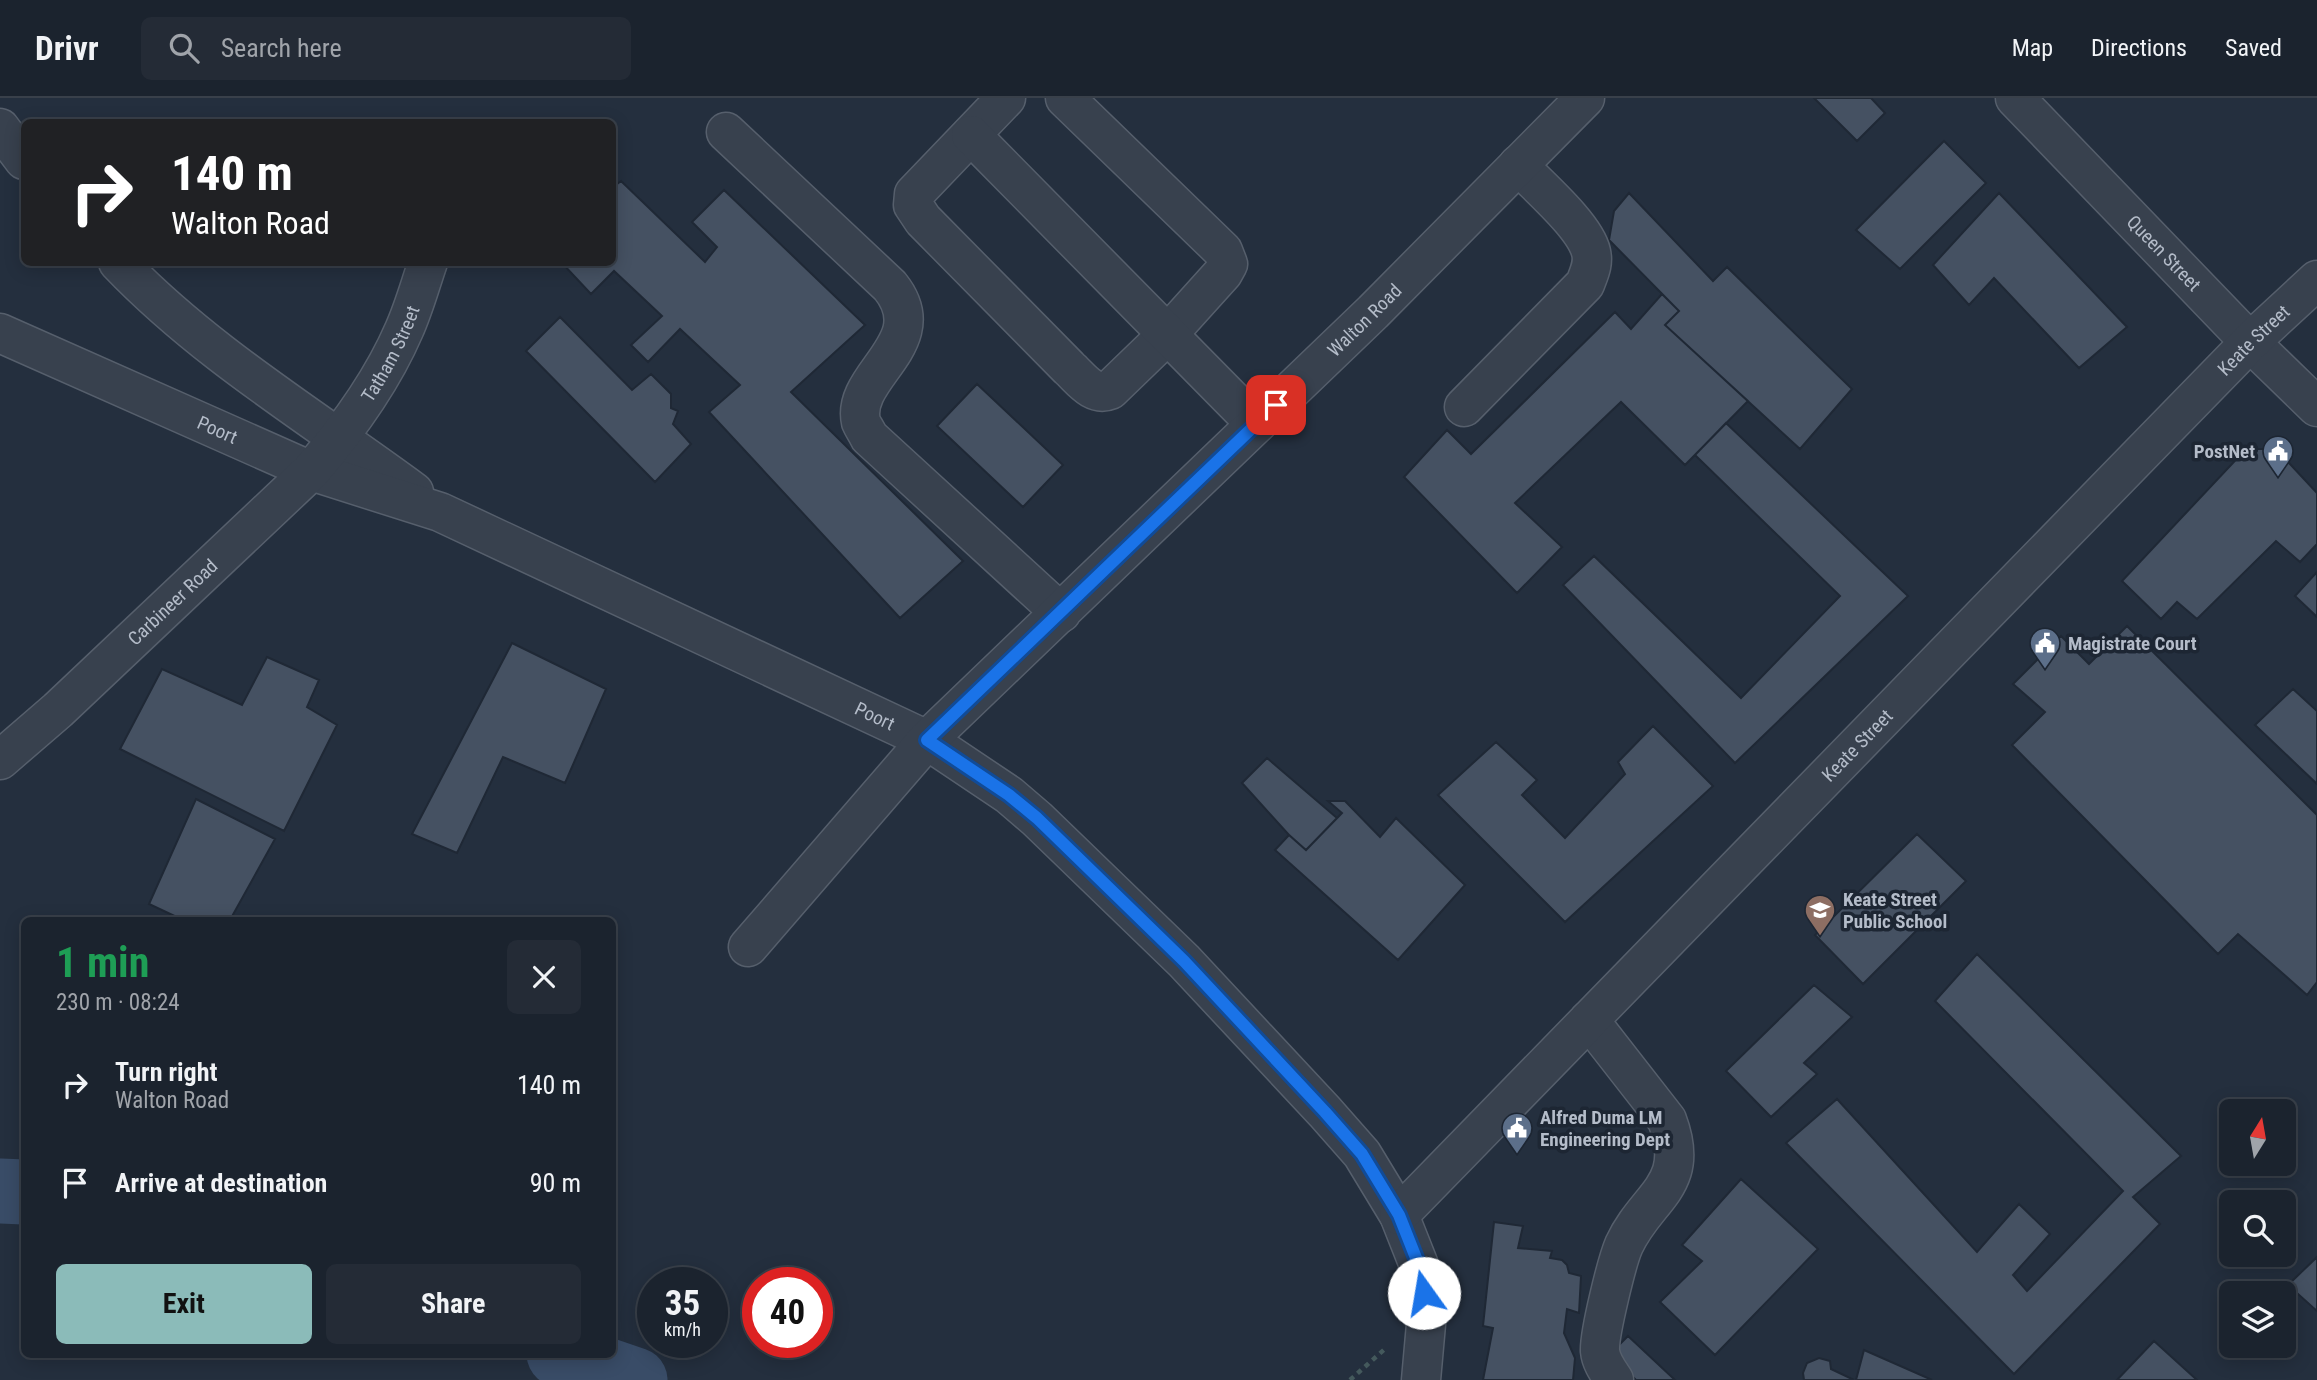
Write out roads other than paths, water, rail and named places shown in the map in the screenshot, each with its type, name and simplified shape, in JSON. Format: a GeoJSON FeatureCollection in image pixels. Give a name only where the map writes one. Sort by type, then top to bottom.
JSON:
{"type":"FeatureCollection","features":[{"type":"Feature","properties":{"kind":"street"},"geometry":{"type":"LineString","coordinates":[[1006,98],[914,194],[913,205],[923,220],[971,270],[1088,386],[1101,393],[1110,390],[1168,334],[1223,273],[1227,264],[1225,256],[1065,98]]}},
{"type":"Feature","properties":{"kind":"street","name":"Walton Road"},"geometry":{"type":"LineString","coordinates":[[748,947],[927,740],[1383,302],[1585,98]]}},
{"type":"Feature","properties":{"kind":"street","name":"Queen Street"},"geometry":{"type":"LineString","coordinates":[[2015,98],[2250,342],[2317,407]]}},
{"type":"Feature","properties":{"kind":"street"},"geometry":{"type":"LineString","coordinates":[[0,128],[21,156]]}},
{"type":"Feature","properties":{"kind":"street"},"geometry":{"type":"LineString","coordinates":[[726,132],[900,298],[904,311],[902,329],[895,349],[869,386],[861,411],[862,423],[869,437],[1061,613]]}},
{"type":"Feature","properties":{"kind":"street"},"geometry":{"type":"LineString","coordinates":[[971,135],[1256,424]]}},
{"type":"Feature","properties":{"kind":"street"},"geometry":{"type":"LineString","coordinates":[[1464,407],[1585,284],[1592,267],[1592,255],[1578,228],[1518,165]]}},
{"type":"Feature","properties":{"kind":"street","name":"Poort"},"geometry":{"type":"LineString","coordinates":[[122,266],[151,297],[282,400],[340,437],[440,512]]}},
{"type":"Feature","properties":{"kind":"street","name":"Tatham Street"},"geometry":{"type":"LineString","coordinates":[[340,437],[394,352],[427,266]]}},
{"type":"Feature","properties":{"kind":"street","name":"Keate Street"},"geometry":{"type":"LineString","coordinates":[[1399,1215],[2250,342],[2317,280]]}},
{"type":"Feature","properties":{"kind":"street","name":"Poort"},"geometry":{"type":"LineString","coordinates":[[0,333],[311,471],[440,512],[927,740],[1009,795],[1037,818],[1184,961],[1362,1154],[1399,1215],[1422,1273],[1427,1313],[1421,1380]]}},
{"type":"Feature","properties":{"kind":"street","name":"Carbineer Road"},"geometry":{"type":"LineString","coordinates":[[0,760],[58,710],[311,471],[340,437]]}},
{"type":"Feature","properties":{"kind":"street"},"geometry":{"type":"LineString","coordinates":[[1589,1020],[1667,1120],[1675,1152],[1670,1178],[1634,1229],[1620,1257],[1601,1344],[1603,1362],[1614,1380]]}},
{"type":"Feature","properties":{"kind":"waterway"},"geometry":{"type":"LineString","coordinates":[[0,1191],[21,1192]]}},
{"type":"Feature","properties":{"kind":"waterway"},"geometry":{"type":"LineString","coordinates":[[571,1358],[635,1380]]}},
{"type":"Feature","properties":{"kind":"place","name":"PostNet"},"geometry":{"type":"Point","coordinates":[2278,478]}},
{"type":"Feature","properties":{"kind":"place","name":"Magistrate Court"},"geometry":{"type":"Point","coordinates":[2045,670]}},
{"type":"Feature","properties":{"kind":"place","name":"Keate Street Public School"},"geometry":{"type":"Point","coordinates":[1820,937]}},
{"type":"Feature","properties":{"kind":"place","name":"Alfred Duma LM Engineering Dept"},"geometry":{"type":"Point","coordinates":[1517,1155]}}]}
